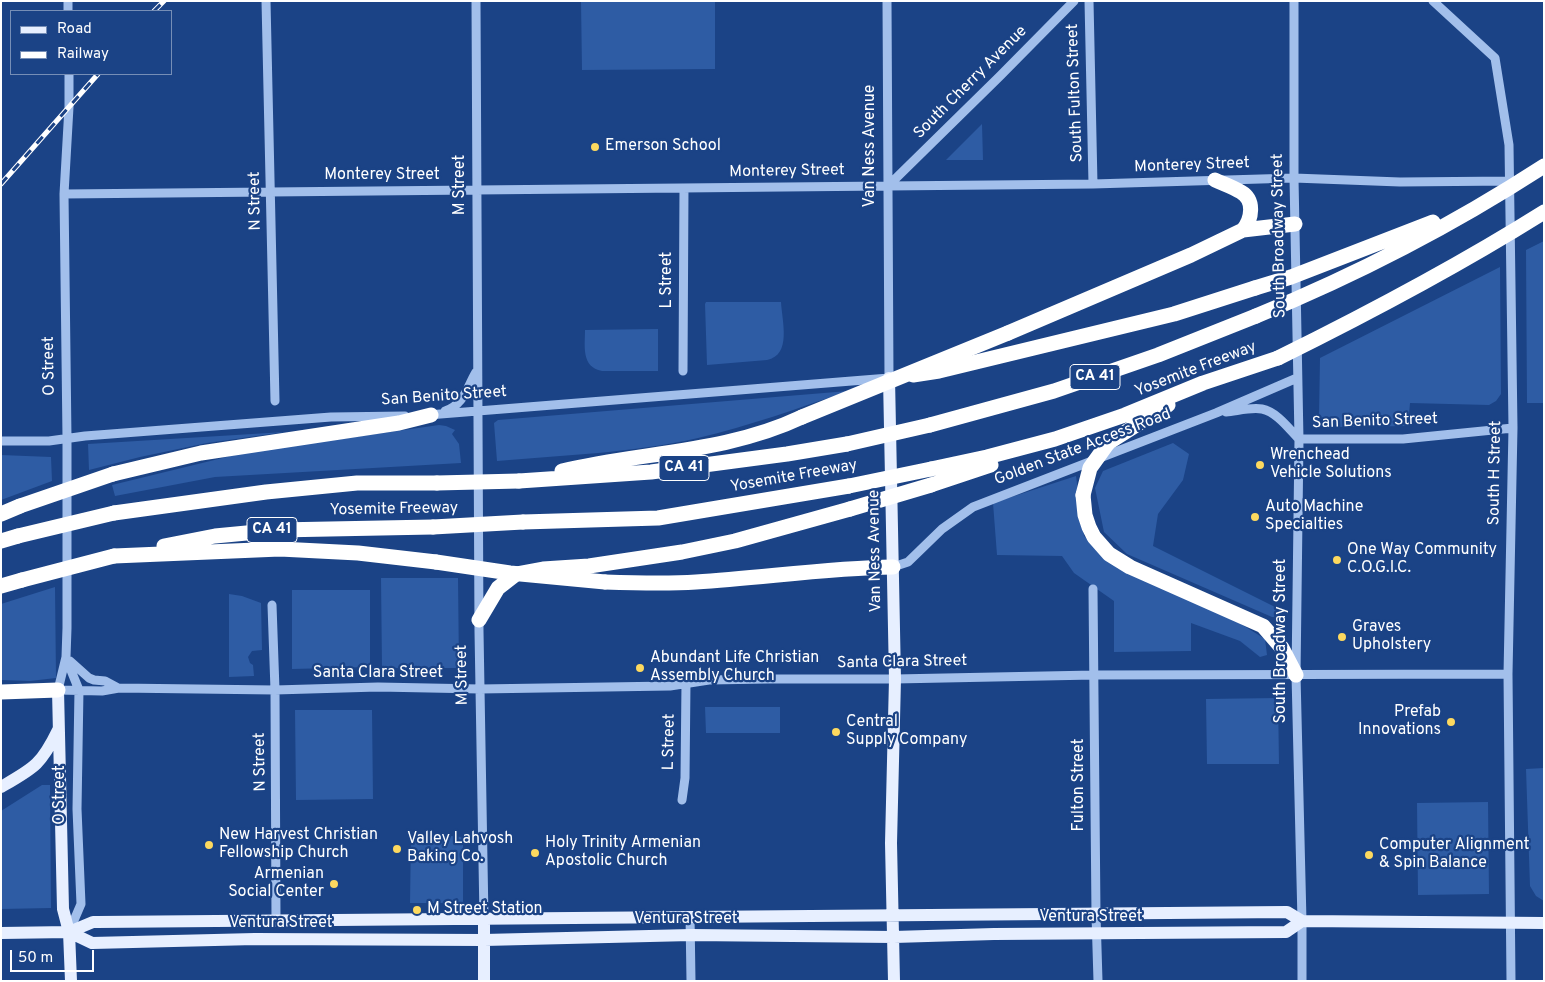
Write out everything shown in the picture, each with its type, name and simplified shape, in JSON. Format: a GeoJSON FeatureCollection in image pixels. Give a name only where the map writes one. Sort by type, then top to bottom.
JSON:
{"type":"FeatureCollection","features":[{"type":"Feature","properties":{"kind":"highway","name":"Yosemite Freeway"},"geometry":{"type":"LineString","coordinates":[[1,541],[114,513],[266,492],[357,483],[519,481],[651,472],[847,444],[930,425],[1054,391],[1158,355],[1256,316],[1362,268],[1488,201],[1544,166]]}},
{"type":"Feature","properties":{"kind":"highway"},"geometry":{"type":"LineString","coordinates":[[1216,180],[1242,192],[1248,199],[1250,215],[1248,223],[1243,230]]}},
{"type":"Feature","properties":{"kind":"highway"},"geometry":{"type":"LineString","coordinates":[[889,378],[939,371],[1174,314],[1291,277],[1488,201]]}},
{"type":"Feature","properties":{"kind":"highway","name":"Yosemite Freeway"},"geometry":{"type":"LineString","coordinates":[[1,586],[114,556],[215,536],[278,530],[433,527],[658,518],[849,486],[987,457],[1055,439],[1126,415],[1203,383],[1278,358],[1433,277],[1544,212]]}},
{"type":"Feature","properties":{"kind":"highway"},"geometry":{"type":"LineString","coordinates":[[519,481],[591,464],[696,449],[756,434],[1008,333],[1191,255],[1243,230],[1295,224]]}},
{"type":"Feature","properties":{"kind":"highway"},"geometry":{"type":"LineString","coordinates":[[1203,383],[1108,443],[1090,468],[1083,495],[1085,515],[1094,537],[1110,554],[1130,567],[1263,626],[1282,648],[1296,675]]}},
{"type":"Feature","properties":{"kind":"highway"},"geometry":{"type":"LineString","coordinates":[[1,514],[113,474],[201,452],[399,423],[431,415]]}},
{"type":"Feature","properties":{"kind":"highway"},"geometry":{"type":"LineString","coordinates":[[479,620],[498,588],[516,574],[543,569],[589,566],[682,552],[734,540],[931,485],[994,464],[1055,439]]}},
{"type":"Feature","properties":{"kind":"highway"},"geometry":{"type":"LineString","coordinates":[[114,556],[280,549],[358,553],[605,582],[689,582],[855,567],[893,567]]}},
{"type":"Feature","properties":{"kind":"highway"},"geometry":{"type":"LineString","coordinates":[[1,692],[58,690]]}},
{"type":"Feature","properties":{"kind":"main road","name":"Van Ness Avenue"},"geometry":{"type":"LineString","coordinates":[[889,378],[895,679],[892,842],[894,981]]}},
{"type":"Feature","properties":{"kind":"main road","name":"O Street"},"geometry":{"type":"LineString","coordinates":[[58,690],[63,909],[69,932],[71,981]]}},
{"type":"Feature","properties":{"kind":"main road"},"geometry":{"type":"LineString","coordinates":[[1,787],[39,763],[48,750],[59,727]]}},
{"type":"Feature","properties":{"kind":"main road"},"geometry":{"type":"LineString","coordinates":[[30,770],[41,766],[60,774]]}},
{"type":"Feature","properties":{"kind":"main road","name":"Ventura Street"},"geometry":{"type":"LineString","coordinates":[[1,933],[69,932],[93,922],[1287,912],[1302,921],[1544,923]]}},
{"type":"Feature","properties":{"kind":"main road","name":"M Street"},"geometry":{"type":"LineString","coordinates":[[484,919],[484,981]]}},
{"type":"Feature","properties":{"kind":"main road","name":"Ventura Street"},"geometry":{"type":"LineString","coordinates":[[69,932],[92,944],[255,939],[484,940],[691,935],[894,937],[994,934],[1286,932],[1302,921]]}},
{"type":"Feature","properties":{"kind":"street","name":"N Street"},"geometry":{"type":"LineString","coordinates":[[266,1],[275,401]]}},
{"type":"Feature","properties":{"kind":"street","name":"M Street"},"geometry":{"type":"LineString","coordinates":[[476,1],[479,620],[484,919]]}},
{"type":"Feature","properties":{"kind":"street","name":"Van Ness Avenue"},"geometry":{"type":"LineString","coordinates":[[887,1],[889,378]]}},
{"type":"Feature","properties":{"kind":"street","name":"South Cherry Avenue"},"geometry":{"type":"LineString","coordinates":[[888,186],[1074,1]]}},
{"type":"Feature","properties":{"kind":"street","name":"South Fulton Street"},"geometry":{"type":"LineString","coordinates":[[1088,1],[1093,184]]}},
{"type":"Feature","properties":{"kind":"street","name":"South Broadway Street"},"geometry":{"type":"LineString","coordinates":[[1294,1],[1294,178],[1299,439],[1296,675],[1302,981]]}},
{"type":"Feature","properties":{"kind":"street","name":"South H Street"},"geometry":{"type":"LineString","coordinates":[[1433,1],[1495,58],[1509,145],[1513,428],[1508,674],[1511,981]]}},
{"type":"Feature","properties":{"kind":"street","name":"O Street"},"geometry":{"type":"LineString","coordinates":[[58,690],[66,657],[67,438],[64,194],[69,75]]}},
{"type":"Feature","properties":{"kind":"street","name":"Monterey Street"},"geometry":{"type":"LineString","coordinates":[[64,194],[1093,184],[1294,178],[1400,182],[1510,181]]}},
{"type":"Feature","properties":{"kind":"street","name":"L Street"},"geometry":{"type":"LineString","coordinates":[[683,371],[684,188]]}},
{"type":"Feature","properties":{"kind":"street","name":"M Street"},"geometry":{"type":"LineString","coordinates":[[431,415],[456,406],[469,388],[478,369]]}},
{"type":"Feature","properties":{"kind":"street","name":"San Benito Street"},"geometry":{"type":"LineString","coordinates":[[1,441],[49,441],[331,417],[431,415],[889,378]]}},
{"type":"Feature","properties":{"kind":"street","name":"Golden State Access Road"},"geometry":{"type":"LineString","coordinates":[[893,567],[908,562],[942,529],[973,508],[1216,413],[1297,378]]}},
{"type":"Feature","properties":{"kind":"street"},"geometry":{"type":"LineString","coordinates":[[1216,413],[1262,409],[1280,420],[1299,439]]}},
{"type":"Feature","properties":{"kind":"street","name":"San Benito Street"},"geometry":{"type":"LineString","coordinates":[[1299,439],[1402,439],[1513,428]]}},
{"type":"Feature","properties":{"kind":"street","name":"Fulton Street"},"geometry":{"type":"LineString","coordinates":[[1093,588],[1098,981]]}},
{"type":"Feature","properties":{"kind":"street","name":"N Street"},"geometry":{"type":"LineString","coordinates":[[272,604],[275,690],[276,920]]}},
{"type":"Feature","properties":{"kind":"street","name":"O Street"},"geometry":{"type":"LineString","coordinates":[[66,657],[79,690],[77,809],[81,904],[69,932]]}},
{"type":"Feature","properties":{"kind":"street"},"geometry":{"type":"LineString","coordinates":[[66,657],[89,678],[104,681],[119,688]]}},
{"type":"Feature","properties":{"kind":"street","name":"Santa Clara Street"},"geometry":{"type":"LineString","coordinates":[[58,690],[102,691],[119,688],[275,690],[378,687],[480,689],[670,686],[719,680],[1094,675],[1508,674]]}},
{"type":"Feature","properties":{"kind":"street","name":"L Street"},"geometry":{"type":"LineString","coordinates":[[682,800],[685,778],[686,683]]}},
{"type":"Feature","properties":{"kind":"street"},"geometry":{"type":"LineString","coordinates":[[690,916],[691,981]]}},
{"type":"Feature","properties":{"kind":"shaded area"},"geometry":{"type":"Polygon","coordinates":[[[581,1],[715,1],[715,69],[582,70],[581,1]]]}},
{"type":"Feature","properties":{"kind":"shaded area"},"geometry":{"type":"Polygon","coordinates":[[[982,124],[983,160],[946,160],[982,124]]]}},
{"type":"Feature","properties":{"kind":"shaded area"},"geometry":{"type":"Polygon","coordinates":[[[1544,241],[1544,403],[1527,403],[1526,250],[1544,241]]]}},
{"type":"Feature","properties":{"kind":"shaded area"},"geometry":{"type":"Polygon","coordinates":[[[1500,267],[1501,394],[1496,401],[1489,405],[1410,403],[1408,426],[1335,427],[1325,423],[1319,417],[1320,358],[1500,267]]]}},
{"type":"Feature","properties":{"kind":"shaded area"},"geometry":{"type":"Polygon","coordinates":[[[706,302],[781,302],[784,336],[780,352],[775,357],[767,360],[707,365],[706,302]]]}},
{"type":"Feature","properties":{"kind":"shaded area"},"geometry":{"type":"Polygon","coordinates":[[[658,329],[658,371],[602,371],[595,369],[587,360],[585,330],[658,329]]]}},
{"type":"Feature","properties":{"kind":"shaded area"},"geometry":{"type":"Polygon","coordinates":[[[848,391],[736,428],[673,443],[598,453],[497,461],[494,423],[498,420],[848,391]]]}},
{"type":"Feature","properties":{"kind":"shaded area"},"geometry":{"type":"Polygon","coordinates":[[[439,425],[455,430],[452,434],[459,444],[461,463],[215,477],[115,496],[112,485],[243,453],[439,425]]]}},
{"type":"Feature","properties":{"kind":"shaded area"},"geometry":{"type":"Polygon","coordinates":[[[285,432],[207,443],[89,470],[88,444],[285,432]]]}},
{"type":"Feature","properties":{"kind":"shaded area"},"geometry":{"type":"Polygon","coordinates":[[[1173,443],[1189,454],[1183,480],[1158,514],[1153,546],[1281,610],[1280,617],[1272,617],[1127,554],[1104,532],[1095,488],[1103,471],[1173,443]]]}},
{"type":"Feature","properties":{"kind":"shaded area"},"geometry":{"type":"Polygon","coordinates":[[[1,455],[51,457],[52,481],[1,500],[1,455]]]}},
{"type":"Feature","properties":{"kind":"shaded area"},"geometry":{"type":"Polygon","coordinates":[[[1076,476],[1084,536],[1117,568],[1225,614],[1265,639],[1267,655],[1260,657],[1240,641],[1191,623],[1191,651],[1114,652],[1114,601],[1074,573],[1062,556],[997,555],[993,503],[1076,476]]]}},
{"type":"Feature","properties":{"kind":"shaded area"},"geometry":{"type":"Polygon","coordinates":[[[381,578],[458,578],[459,668],[382,668],[381,578]]]}},
{"type":"Feature","properties":{"kind":"shaded area"},"geometry":{"type":"Polygon","coordinates":[[[55,587],[56,678],[30,681],[1,680],[1,604],[55,587]]]}},
{"type":"Feature","properties":{"kind":"shaded area"},"geometry":{"type":"Polygon","coordinates":[[[292,590],[370,590],[370,667],[292,669],[292,590]]]}},
{"type":"Feature","properties":{"kind":"shaded area"},"geometry":{"type":"Polygon","coordinates":[[[229,594],[242,596],[261,603],[262,650],[252,651],[248,657],[253,665],[254,676],[229,677],[229,594]]]}},
{"type":"Feature","properties":{"kind":"shaded area"},"geometry":{"type":"Polygon","coordinates":[[[1278,698],[1279,764],[1207,764],[1206,699],[1278,698]]]}},
{"type":"Feature","properties":{"kind":"shaded area"},"geometry":{"type":"Polygon","coordinates":[[[705,707],[780,707],[780,733],[706,733],[705,707]]]}},
{"type":"Feature","properties":{"kind":"shaded area"},"geometry":{"type":"Polygon","coordinates":[[[295,710],[372,710],[373,799],[296,800],[295,710]]]}},
{"type":"Feature","properties":{"kind":"shaded area"},"geometry":{"type":"Polygon","coordinates":[[[1544,768],[1544,901],[1536,896],[1530,886],[1526,769],[1544,768]]]}},
{"type":"Feature","properties":{"kind":"shaded area"},"geometry":{"type":"Polygon","coordinates":[[[42,785],[50,785],[51,908],[1,909],[1,811],[42,785]]]}},
{"type":"Feature","properties":{"kind":"shaded area"},"geometry":{"type":"Polygon","coordinates":[[[1488,802],[1489,894],[1418,895],[1417,803],[1488,802]]]}},
{"type":"Feature","properties":{"kind":"shaded area"},"geometry":{"type":"Polygon","coordinates":[[[457,836],[463,838],[463,903],[410,903],[411,837],[457,836]]]}},
{"type":"Feature","properties":{"kind":"railway"},"geometry":{"type":"LineString","coordinates":[[155,10],[164,1]]}},
{"type":"Feature","properties":{"kind":"railway"},"geometry":{"type":"LineString","coordinates":[[1,184],[97,75]]}},
{"type":"Feature","properties":{"kind":"place","name":"Emerson School"},"geometry":{"type":"Point","coordinates":[595,147]}},
{"type":"Feature","properties":{"kind":"place","name":"Wrenchead Vehicle Solutions"},"geometry":{"type":"Point","coordinates":[1260,465]}},
{"type":"Feature","properties":{"kind":"place","name":"Auto Machine Specialties"},"geometry":{"type":"Point","coordinates":[1255,517]}},
{"type":"Feature","properties":{"kind":"place","name":"One Way Community C.O.G.I.C."},"geometry":{"type":"Point","coordinates":[1337,560]}},
{"type":"Feature","properties":{"kind":"place","name":"Graves Upholstery"},"geometry":{"type":"Point","coordinates":[1342,637]}},
{"type":"Feature","properties":{"kind":"place","name":"Abundant Life Christian Assembly Church"},"geometry":{"type":"Point","coordinates":[640,668]}},
{"type":"Feature","properties":{"kind":"place","name":"Prefab Innovations"},"geometry":{"type":"Point","coordinates":[1451,722]}},
{"type":"Feature","properties":{"kind":"place","name":"Central Supply Company"},"geometry":{"type":"Point","coordinates":[836,732]}},
{"type":"Feature","properties":{"kind":"place","name":"New Harvest Christian Fellowship Church"},"geometry":{"type":"Point","coordinates":[209,845]}},
{"type":"Feature","properties":{"kind":"place","name":"Valley Lahvosh Baking Co."},"geometry":{"type":"Point","coordinates":[397,849]}},
{"type":"Feature","properties":{"kind":"place","name":"Holy Trinity Armenian Apostolic Church"},"geometry":{"type":"Point","coordinates":[535,853]}},
{"type":"Feature","properties":{"kind":"place","name":"Computer Alignment & Spin Balance"},"geometry":{"type":"Point","coordinates":[1369,855]}},
{"type":"Feature","properties":{"kind":"place","name":"Armenian Social Center"},"geometry":{"type":"Point","coordinates":[334,884]}},
{"type":"Feature","properties":{"kind":"place","name":"M Street Station"},"geometry":{"type":"Point","coordinates":[417,910]}}]}
